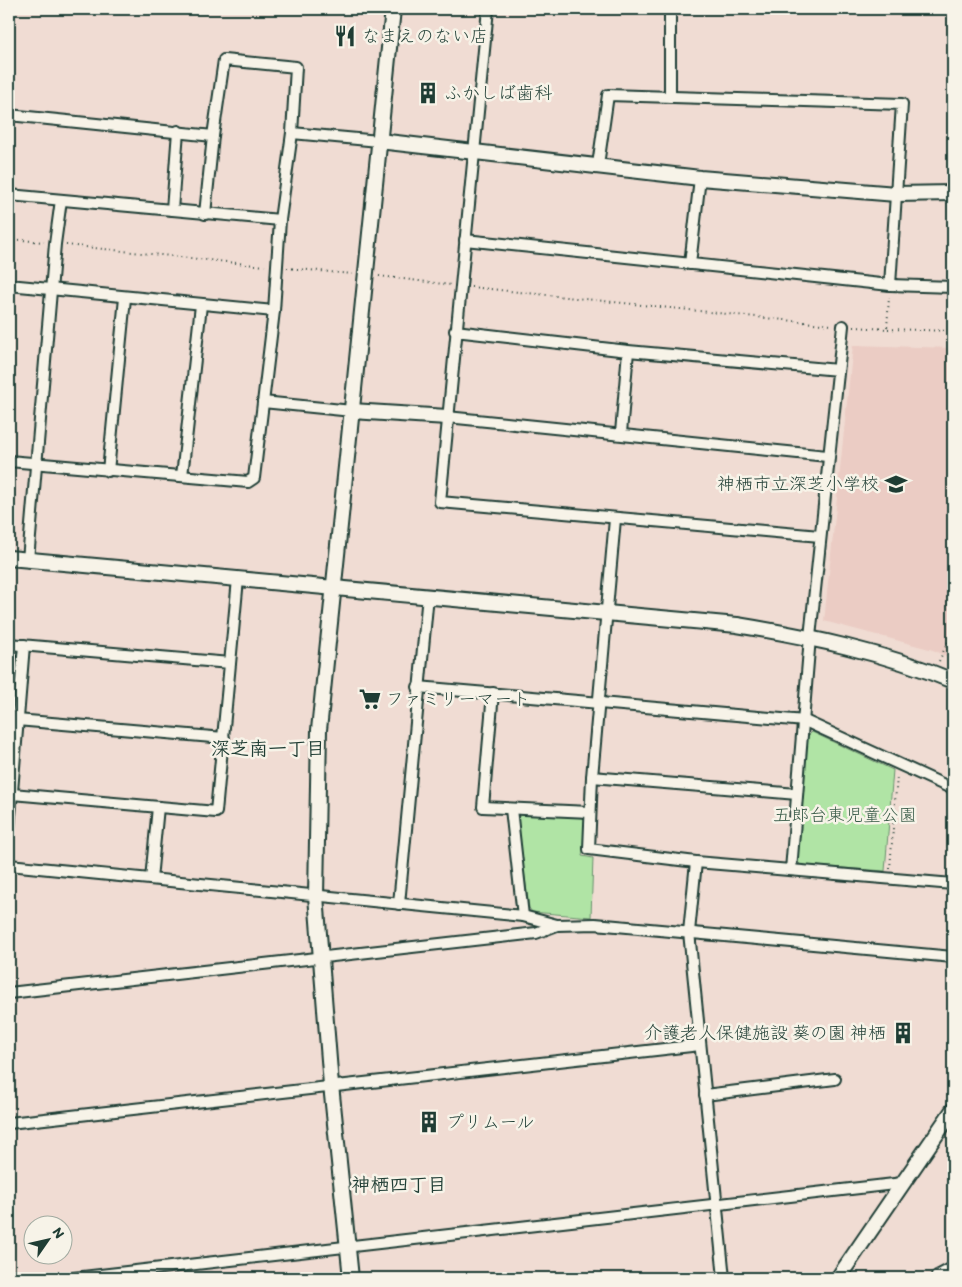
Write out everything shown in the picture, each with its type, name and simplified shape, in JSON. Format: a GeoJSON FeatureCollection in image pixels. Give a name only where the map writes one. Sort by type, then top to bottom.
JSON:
{"type":"FeatureCollection","features":[{"type":"Feature","properties":{"kind":"street"},"geometry":{"type":"LineString","coordinates":[[351,1278],[316,896],[319,730],[393,9]]}},
{"type":"Feature","properties":{"kind":"street"},"geometry":{"type":"LineString","coordinates":[[488,9],[455,331],[440,502],[820,536]]}},
{"type":"Feature","properties":{"kind":"street"},"geometry":{"type":"LineString","coordinates":[[670,9],[670,97]]}},
{"type":"Feature","properties":{"kind":"street"},"geometry":{"type":"LineString","coordinates":[[9,462],[248,482],[254,478],[274,311],[280,220],[292,133],[296,67],[224,60],[213,136],[205,214]]}},
{"type":"Feature","properties":{"kind":"street"},"geometry":{"type":"LineString","coordinates":[[598,165],[608,95],[902,104],[890,284]]}},
{"type":"Feature","properties":{"kind":"street"},"geometry":{"type":"LineString","coordinates":[[9,115],[213,136]]}},
{"type":"Feature","properties":{"kind":"street"},"geometry":{"type":"LineString","coordinates":[[172,210],[178,131]]}},
{"type":"Feature","properties":{"kind":"street"},"geometry":{"type":"LineString","coordinates":[[292,133],[598,165],[700,178],[896,194],[953,193]]}},
{"type":"Feature","properties":{"kind":"street"},"geometry":{"type":"LineString","coordinates":[[690,264],[700,178]]}},
{"type":"Feature","properties":{"kind":"street"},"geometry":{"type":"LineString","coordinates":[[9,195],[280,220]]}},
{"type":"Feature","properties":{"kind":"street"},"geometry":{"type":"LineString","coordinates":[[28,560],[55,244],[61,200]]}},
{"type":"Feature","properties":{"kind":"street"},"geometry":{"type":"LineString","coordinates":[[465,240],[890,284],[953,286]]}},
{"type":"Feature","properties":{"kind":"street"},"geometry":{"type":"LineString","coordinates":[[9,285],[125,298],[274,311]]}},
{"type":"Feature","properties":{"kind":"street"},"geometry":{"type":"LineString","coordinates":[[108,471],[125,298]]}},
{"type":"Feature","properties":{"kind":"street"},"geometry":{"type":"LineString","coordinates":[[182,476],[201,305]]}},
{"type":"Feature","properties":{"kind":"street"},"geometry":{"type":"LineString","coordinates":[[791,870],[827,456],[843,326]]}},
{"type":"Feature","properties":{"kind":"street"},"geometry":{"type":"LineString","coordinates":[[455,331],[628,351],[838,370]]}},
{"type":"Feature","properties":{"kind":"street"},"geometry":{"type":"LineString","coordinates":[[621,433],[628,351]]}},
{"type":"Feature","properties":{"kind":"street"},"geometry":{"type":"LineString","coordinates":[[264,402],[621,433],[827,456]]}},
{"type":"Feature","properties":{"kind":"street"},"geometry":{"type":"LineString","coordinates":[[615,519],[592,777],[589,849],[696,862],[953,884]]}},
{"type":"Feature","properties":{"kind":"street"},"geometry":{"type":"LineString","coordinates":[[9,558],[428,595],[737,625],[810,637],[860,650],[953,681]]}},
{"type":"Feature","properties":{"kind":"street"},"geometry":{"type":"LineString","coordinates":[[12,794],[216,812],[238,579]]}},
{"type":"Feature","properties":{"kind":"street"},"geometry":{"type":"LineString","coordinates":[[399,904],[428,595]]}},
{"type":"Feature","properties":{"kind":"street"},"geometry":{"type":"LineString","coordinates":[[9,644],[230,663]]}},
{"type":"Feature","properties":{"kind":"street"},"geometry":{"type":"LineString","coordinates":[[9,828],[24,645]]}},
{"type":"Feature","properties":{"kind":"street"},"geometry":{"type":"LineString","coordinates":[[418,687],[805,722],[953,790]]}},
{"type":"Feature","properties":{"kind":"street"},"geometry":{"type":"LineString","coordinates":[[494,693],[483,807],[590,812]]}},
{"type":"Feature","properties":{"kind":"street"},"geometry":{"type":"LineString","coordinates":[[18,720],[224,738]]}},
{"type":"Feature","properties":{"kind":"street"},"geometry":{"type":"LineString","coordinates":[[592,777],[797,794]]}},
{"type":"Feature","properties":{"kind":"street"},"geometry":{"type":"LineString","coordinates":[[151,879],[158,807]]}},
{"type":"Feature","properties":{"kind":"street"},"geometry":{"type":"LineString","coordinates":[[511,809],[523,916]]}},
{"type":"Feature","properties":{"kind":"street"},"geometry":{"type":"LineString","coordinates":[[696,862],[689,932],[724,1278]]}},
{"type":"Feature","properties":{"kind":"street"},"geometry":{"type":"LineString","coordinates":[[9,865],[523,916],[557,925],[595,924],[953,957]]}},
{"type":"Feature","properties":{"kind":"street"},"geometry":{"type":"LineString","coordinates":[[9,993],[536,933],[557,925]]}},
{"type":"Feature","properties":{"kind":"street"},"geometry":{"type":"LineString","coordinates":[[9,1123],[332,1085],[700,1045]]}},
{"type":"Feature","properties":{"kind":"street"},"geometry":{"type":"LineString","coordinates":[[705,1095],[835,1079]]}},
{"type":"Feature","properties":{"kind":"street"},"geometry":{"type":"LineString","coordinates":[[838,1278],[953,1110]]}},
{"type":"Feature","properties":{"kind":"street"},"geometry":{"type":"LineString","coordinates":[[74,1278],[904,1183]]}},
{"type":"Feature","properties":{"kind":"street"},"geometry":{"type":"LineString","coordinates":[[938,1278],[953,1270]]}},
{"type":"Feature","properties":{"kind":"path"},"geometry":{"type":"LineString","coordinates":[[9,239],[843,326],[953,331]]}},
{"type":"Feature","properties":{"kind":"path"},"geometry":{"type":"LineString","coordinates":[[887,329],[890,284]]}},
{"type":"Feature","properties":{"kind":"path"},"geometry":{"type":"LineString","coordinates":[[932,674],[953,632]]}},
{"type":"Feature","properties":{"kind":"path"},"geometry":{"type":"LineString","coordinates":[[889,879],[898,764]]}},
{"type":"Feature","properties":{"kind":"shaded area","name":"神栖市立深芝小学校"},"geometry":{"type":"Polygon","coordinates":[[[853,345],[953,348],[953,660],[933,650],[824,621],[853,345]]]}},
{"type":"Feature","properties":{"kind":"green space","name":"五郎台東児童公園"},"geometry":{"type":"Polygon","coordinates":[[[812,732],[893,770],[885,871],[801,865],[796,860],[807,737],[812,732]]]}},
{"type":"Feature","properties":{"kind":"green space"},"geometry":{"type":"Polygon","coordinates":[[[521,815],[582,817],[587,822],[582,856],[593,858],[591,917],[532,912],[529,908],[517,818],[521,815]]]}},
{"type":"Feature","properties":{"kind":"place","name":"なまえのない店"},"geometry":{"type":"Point","coordinates":[345,36]}},
{"type":"Feature","properties":{"kind":"place","name":"ふかしば歯科"},"geometry":{"type":"Point","coordinates":[428,93]}},
{"type":"Feature","properties":{"kind":"place","name":"神栖市立深芝小学校"},"geometry":{"type":"Point","coordinates":[896,484]}},
{"type":"Feature","properties":{"kind":"place","name":"ファミリーマート"},"geometry":{"type":"Point","coordinates":[370,699]}},
{"type":"Feature","properties":{"kind":"place","name":"介護老人保健施設 葵の園 神栖"},"geometry":{"type":"Point","coordinates":[903,1033]}},
{"type":"Feature","properties":{"kind":"place","name":"プリムール"},"geometry":{"type":"Point","coordinates":[429,1122]}},
{"type":"Feature","properties":{"kind":"district","name":"深芝南一丁目"},"geometry":{"type":"Point","coordinates":[268,748]}},
{"type":"Feature","properties":{"kind":"district","name":"神栖四丁目"},"geometry":{"type":"Point","coordinates":[399,1184]}}]}
